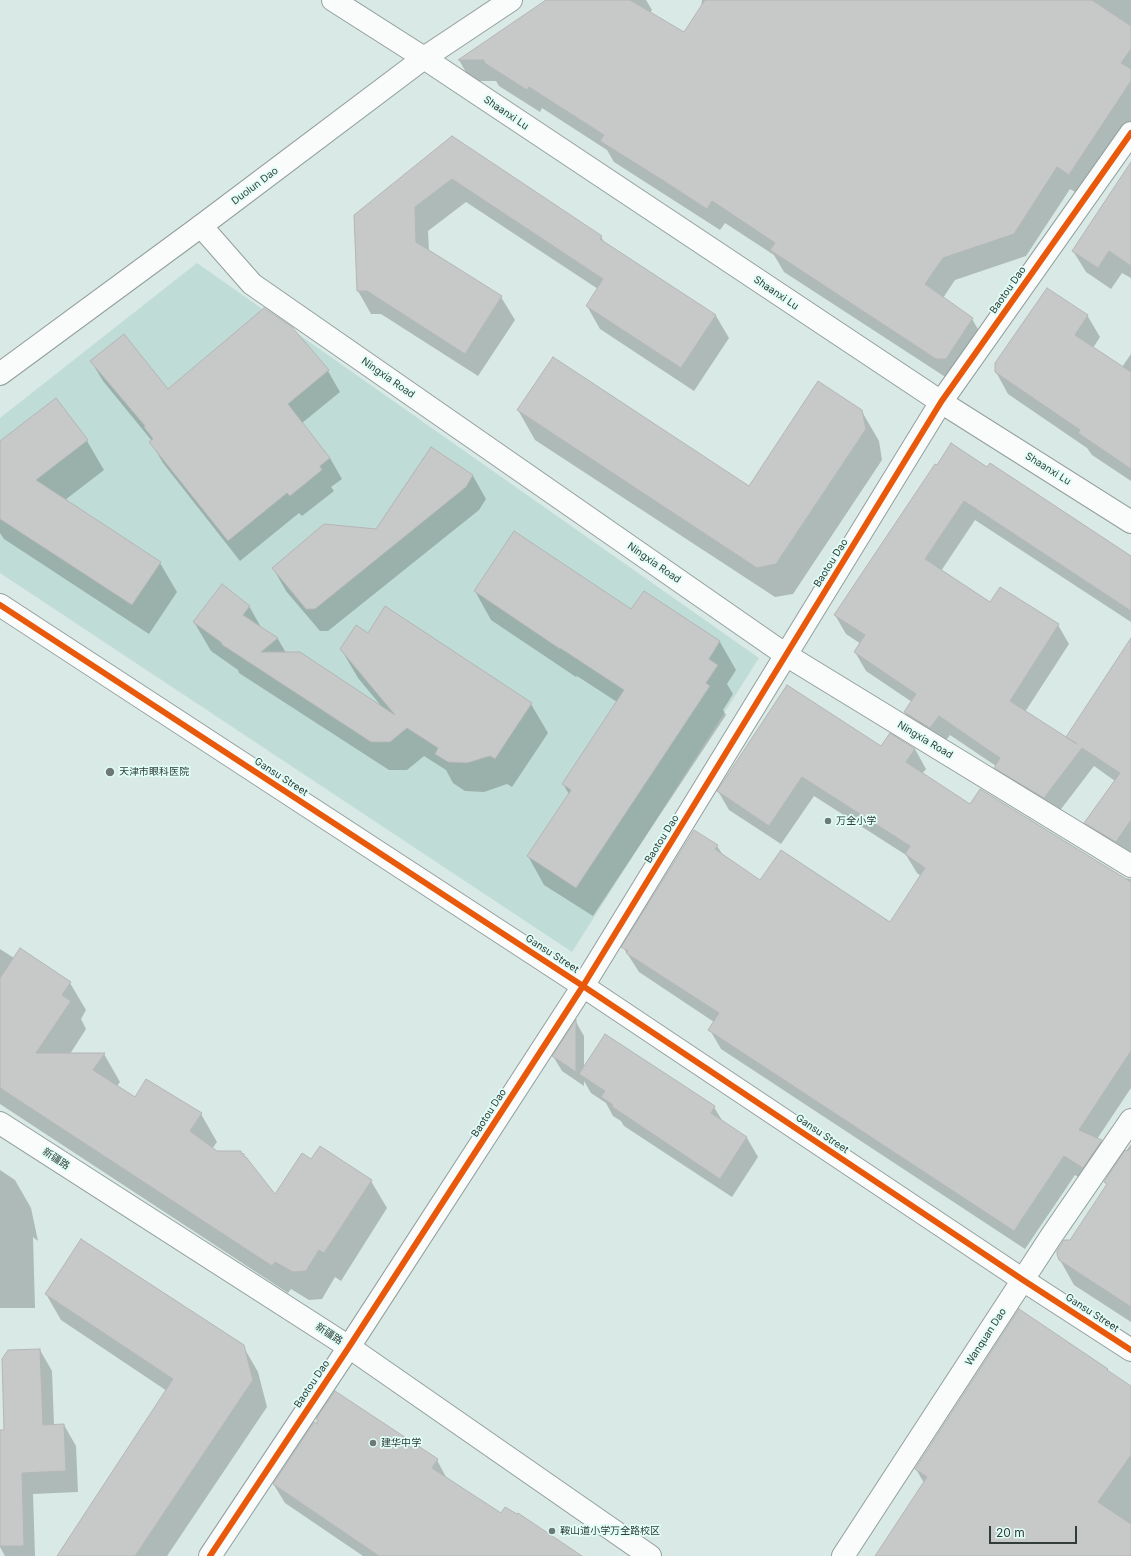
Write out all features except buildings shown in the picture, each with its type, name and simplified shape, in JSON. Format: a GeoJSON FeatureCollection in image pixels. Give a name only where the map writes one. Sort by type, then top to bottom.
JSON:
{"type":"FeatureCollection","features":[{"type":"Feature","properties":{"kind":"street","name":"Shaanxi Lu"},"geometry":{"type":"LineString","coordinates":[[333,0],[424,58],[941,402],[1131,522]]}},
{"type":"Feature","properties":{"kind":"street","name":"Duolun Dao"},"geometry":{"type":"LineString","coordinates":[[0,374],[201,226],[424,58],[511,0]]}},
{"type":"Feature","properties":{"kind":"street","name":"Baotou Dao"},"geometry":{"type":"LineString","coordinates":[[210,1556],[349,1347],[583,986],[941,402],[1131,133]]}},
{"type":"Feature","properties":{"kind":"street","name":"Ningxia Road"},"geometry":{"type":"LineString","coordinates":[[201,226],[252,284],[786,655],[1131,866]]}},
{"type":"Feature","properties":{"kind":"street","name":"Gansu Street"},"geometry":{"type":"LineString","coordinates":[[0,605],[583,986],[1023,1280],[1131,1350]]}},
{"type":"Feature","properties":{"kind":"street","name":"Wanquan Dao"},"geometry":{"type":"LineString","coordinates":[[843,1556],[1023,1280],[1131,1120]]}},
{"type":"Feature","properties":{"kind":"street","name":"新疆路"},"geometry":{"type":"LineString","coordinates":[[0,1123],[349,1347],[650,1556]]}},
{"type":"Feature","properties":{"kind":"green space"},"geometry":{"type":"Polygon","coordinates":[[[197,263],[759,658],[572,952],[0,573],[0,418],[197,263]]]}},
{"type":"Feature","properties":{"kind":"cycle path"},"geometry":{"type":"LineString","coordinates":[[210,1556],[349,1347],[583,986],[941,402],[1131,133]]}},
{"type":"Feature","properties":{"kind":"cycle path"},"geometry":{"type":"LineString","coordinates":[[0,605],[583,986],[1023,1280],[1131,1350]]}},
{"type":"Feature","properties":{"kind":"place","name":"天津市眼科医院"},"geometry":{"type":"Point","coordinates":[110,772]}},
{"type":"Feature","properties":{"kind":"place","name":"万全小学"},"geometry":{"type":"Point","coordinates":[828,821]}},
{"type":"Feature","properties":{"kind":"place","name":"建华中学"},"geometry":{"type":"Point","coordinates":[373,1443]}},
{"type":"Feature","properties":{"kind":"place","name":"鞍山道小学万全路校区"},"geometry":{"type":"Point","coordinates":[552,1531]}}]}
